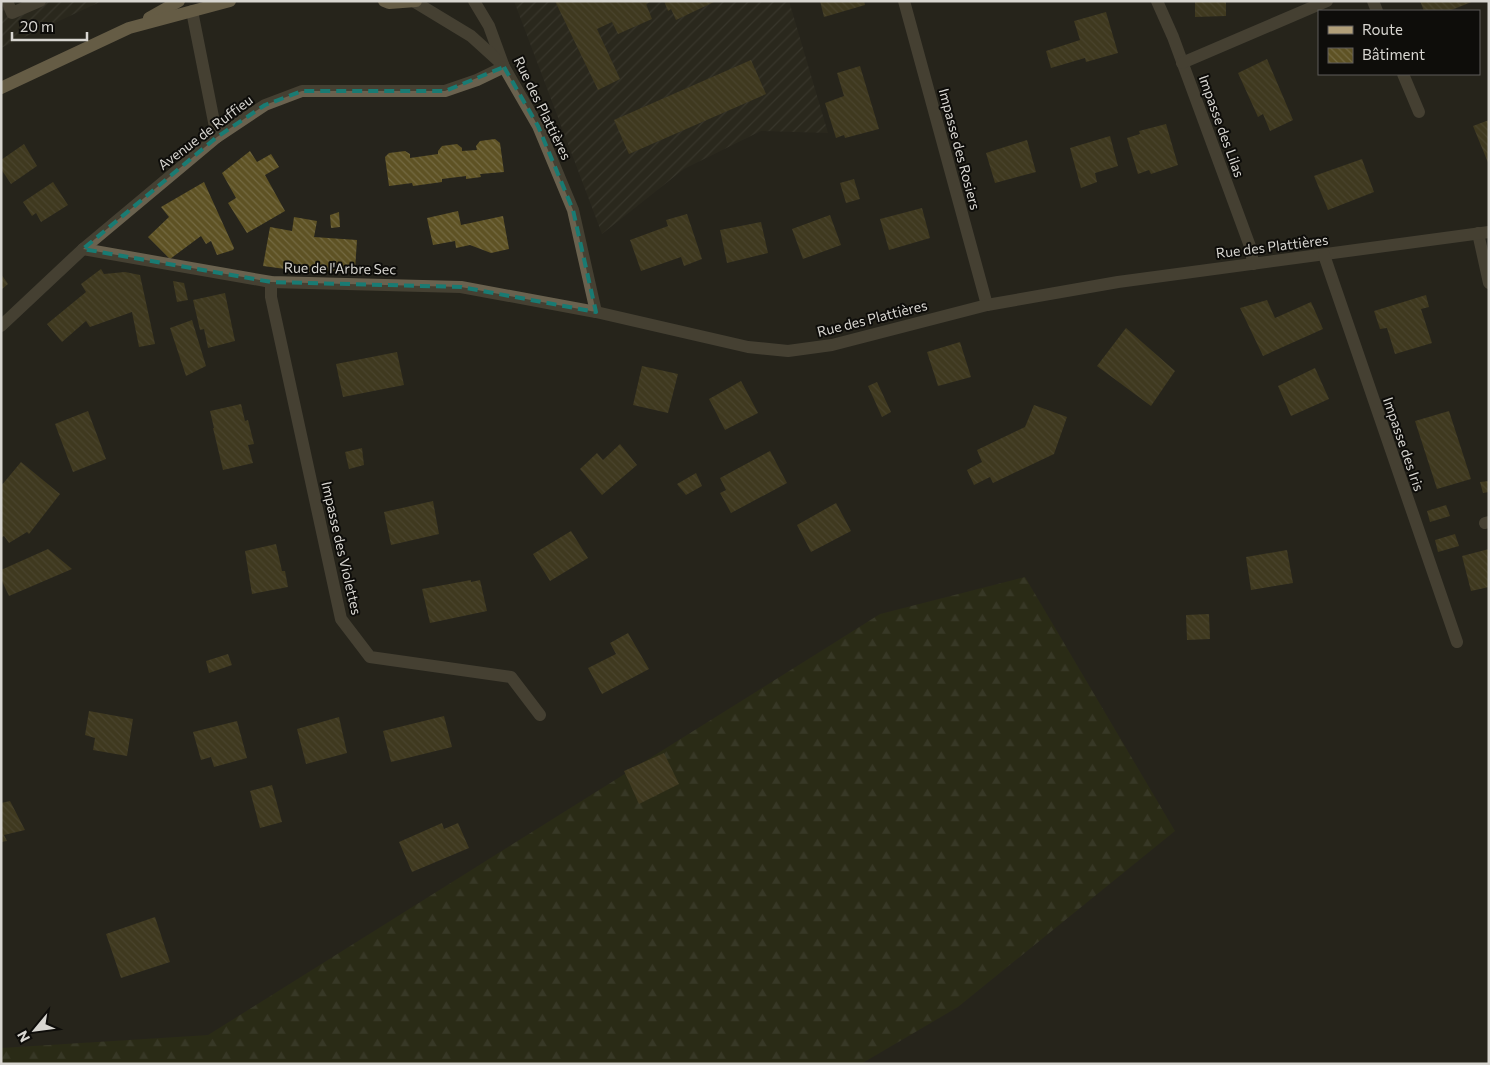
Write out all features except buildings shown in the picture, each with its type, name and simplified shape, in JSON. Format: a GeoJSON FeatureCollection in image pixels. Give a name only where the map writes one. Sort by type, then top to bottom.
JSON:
{"type":"FeatureCollection","features":[{"type":"Feature","properties":{"kind":"main road"},"geometry":{"type":"LineString","coordinates":[[1,88],[129,28],[180,1]]}},
{"type":"Feature","properties":{"kind":"main road"},"geometry":{"type":"LineString","coordinates":[[129,28],[230,1]]}},
{"type":"Feature","properties":{"kind":"main road"},"geometry":{"type":"LineString","coordinates":[[384,1],[389,3],[416,2]]}},
{"type":"Feature","properties":{"kind":"street"},"geometry":{"type":"LineString","coordinates":[[7,1],[12,13],[40,1]]}},
{"type":"Feature","properties":{"kind":"street","name":"Rue des Plattières"},"geometry":{"type":"LineString","coordinates":[[474,1],[489,26],[504,67],[538,126],[573,210],[596,312],[748,347],[788,351],[832,346],[987,305],[1118,282],[1483,232]]}},
{"type":"Feature","properties":{"kind":"street","name":"Impasse des Rosiers"},"geometry":{"type":"LineString","coordinates":[[904,1],[987,305]]}},
{"type":"Feature","properties":{"kind":"street","name":"Impasse des Lilas"},"geometry":{"type":"LineString","coordinates":[[1158,1],[1174,37],[1251,249],[1252,264]]}},
{"type":"Feature","properties":{"kind":"street"},"geometry":{"type":"LineString","coordinates":[[1182,63],[1327,1]]}},
{"type":"Feature","properties":{"kind":"street"},"geometry":{"type":"LineString","coordinates":[[416,2],[471,36],[504,67]]}},
{"type":"Feature","properties":{"kind":"street"},"geometry":{"type":"LineString","coordinates":[[192,11],[217,137]]}},
{"type":"Feature","properties":{"kind":"street","name":"Avenue de Ruffieu"},"geometry":{"type":"LineString","coordinates":[[1,326],[83,248],[217,137],[265,104],[302,91],[446,91],[477,80],[504,67]]}},
{"type":"Feature","properties":{"kind":"street"},"geometry":{"type":"LineString","coordinates":[[1403,75],[1419,112]]}},
{"type":"Feature","properties":{"kind":"street"},"geometry":{"type":"LineString","coordinates":[[1483,232],[1489,284]]}},
{"type":"Feature","properties":{"kind":"street","name":"Rue de l'Arbre Sec"},"geometry":{"type":"LineString","coordinates":[[83,248],[271,282],[461,287],[596,312]]}},
{"type":"Feature","properties":{"kind":"street","name":"Impasse des Iris"},"geometry":{"type":"LineString","coordinates":[[1324,255],[1457,642]]}},
{"type":"Feature","properties":{"kind":"street","name":"Impasse des Violettes"},"geometry":{"type":"LineString","coordinates":[[271,282],[271,297],[341,619],[370,658],[511,677],[540,715]]}},
{"type":"Feature","properties":{"kind":"highlighted area"},"geometry":{"type":"Polygon","coordinates":[[[504,67],[538,126],[573,210],[596,312],[461,287],[271,282],[83,249],[217,137],[265,105],[302,91],[445,91],[504,67]]]}},
{"type":"Feature","properties":{"kind":"shaded area"},"geometry":{"type":"Polygon","coordinates":[[[1,1],[102,1],[1,48],[1,1]]]}},
{"type":"Feature","properties":{"kind":"shaded area"},"geometry":{"type":"Polygon","coordinates":[[[514,1],[789,1],[828,133],[761,131],[684,169],[602,234],[514,1]]]}},
{"type":"Feature","properties":{"kind":"green space"},"geometry":{"type":"Polygon","coordinates":[[[1025,577],[1175,831],[958,1007],[861,1064],[1,1064],[1,1048],[208,1035],[880,614],[1025,577]]]}}]}
